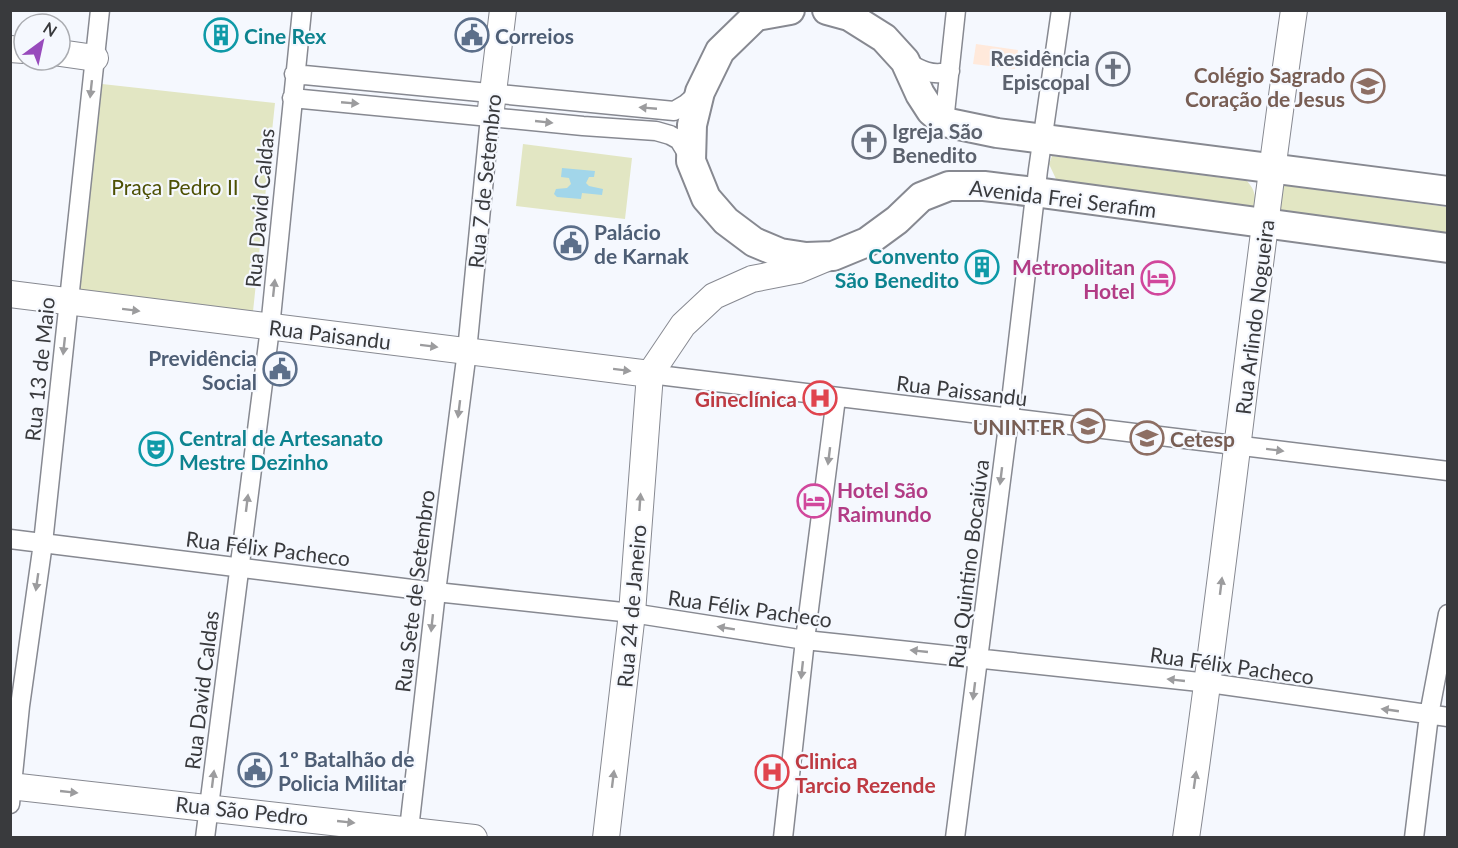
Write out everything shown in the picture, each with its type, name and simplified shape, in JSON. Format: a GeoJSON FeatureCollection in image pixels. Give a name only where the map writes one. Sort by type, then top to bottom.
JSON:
{"type":"FeatureCollection","features":[{"type":"Feature","properties":{"kind":"main road","name":"Avenida Frei Serafim"},"geometry":{"type":"LineString","coordinates":[[790,10],[756,16],[720,51],[700,92],[692,125],[691,161],[706,198],[726,221],[754,242],[780,253],[833,256],[867,242],[897,220],[921,197],[949,186],[984,186],[1035,192],[1448,248]]}},
{"type":"Feature","properties":{"kind":"main road"},"geometry":{"type":"LineString","coordinates":[[837,12],[884,38],[905,61],[920,94],[931,111],[944,122],[997,133],[1448,190]]}},
{"type":"Feature","properties":{"kind":"street","name":"Rua 13 de Maio"},"geometry":{"type":"LineString","coordinates":[[11,792],[20,706],[43,543],[100,10]]}},
{"type":"Feature","properties":{"kind":"street","name":"Rua David Caldas"},"geometry":{"type":"LineString","coordinates":[[205,837],[270,328],[302,10]]}},
{"type":"Feature","properties":{"kind":"street","name":"Rua 7 de Setembro"},"geometry":{"type":"LineString","coordinates":[[467,351],[491,105],[503,10]]}},
{"type":"Feature","properties":{"kind":"street"},"geometry":{"type":"LineString","coordinates":[[944,122],[956,10]]}},
{"type":"Feature","properties":{"kind":"street","name":"Rua Quintino Bocaiúva"},"geometry":{"type":"LineString","coordinates":[[955,837],[1009,418],[1035,192],[1061,10]]}},
{"type":"Feature","properties":{"kind":"street","name":"Rua Arlindo Nogueira"},"geometry":{"type":"LineString","coordinates":[[1186,837],[1209,683],[1271,168],[1294,10]]}},
{"type":"Feature","properties":{"kind":"street"},"geometry":{"type":"LineString","coordinates":[[72,55],[95,58]]}},
{"type":"Feature","properties":{"kind":"street"},"geometry":{"type":"LineString","coordinates":[[905,61],[924,72],[943,74],[950,71]]}},
{"type":"Feature","properties":{"kind":"street"},"geometry":{"type":"LineString","coordinates":[[294,74],[394,85],[592,127],[656,131],[679,140],[691,161]]}},
{"type":"Feature","properties":{"kind":"street"},"geometry":{"type":"LineString","coordinates":[[326,101],[328,77]]}},
{"type":"Feature","properties":{"kind":"street"},"geometry":{"type":"LineString","coordinates":[[392,107],[394,85]]}},
{"type":"Feature","properties":{"kind":"street"},"geometry":{"type":"LineString","coordinates":[[292,98],[392,107],[595,103],[674,111],[700,92]]}},
{"type":"Feature","properties":{"kind":"street"},"geometry":{"type":"LineString","coordinates":[[592,127],[595,103]]}},
{"type":"Feature","properties":{"kind":"street"},"geometry":{"type":"LineString","coordinates":[[650,374],[683,325],[714,297],[752,279],[798,270],[833,256]]}},
{"type":"Feature","properties":{"kind":"street","name":"Rua Paisandu"},"geometry":{"type":"LineString","coordinates":[[10,294],[650,374]]}},
{"type":"Feature","properties":{"kind":"street","name":"Rua Sete de Setembro"},"geometry":{"type":"LineString","coordinates":[[408,833],[467,351]]}},
{"type":"Feature","properties":{"kind":"street","name":"Rua Paissandu"},"geometry":{"type":"LineString","coordinates":[[650,374],[1448,471]]}},
{"type":"Feature","properties":{"kind":"street","name":"Rua 24 de Janeiro"},"geometry":{"type":"LineString","coordinates":[[606,837],[632,613],[650,374]]}},
{"type":"Feature","properties":{"kind":"street"},"geometry":{"type":"LineString","coordinates":[[783,837],[836,398]]}},
{"type":"Feature","properties":{"kind":"street","name":"Rua Félix Pacheco"},"geometry":{"type":"LineString","coordinates":[[10,539],[436,592],[632,613],[805,640],[1209,683],[1448,717]]}},
{"type":"Feature","properties":{"kind":"street"},"geometry":{"type":"LineString","coordinates":[[1414,837],[1429,715],[1448,614]]}},
{"type":"Feature","properties":{"kind":"street","name":"Rua São Pedro"},"geometry":{"type":"LineString","coordinates":[[11,792],[209,807],[408,833],[474,837]]}},
{"type":"Feature","properties":{"kind":"shaded area"},"geometry":{"type":"Polygon","coordinates":[[[976,44],[1018,50],[1015,69],[973,64],[976,44]]]}},
{"type":"Feature","properties":{"kind":"green space","name":"Praça Pedro II"},"geometry":{"type":"Polygon","coordinates":[[[93,83],[275,103],[252,321],[73,298],[93,83]]]}},
{"type":"Feature","properties":{"kind":"green space"},"geometry":{"type":"Polygon","coordinates":[[[523,144],[632,158],[625,219],[516,206],[523,144]]]}},
{"type":"Feature","properties":{"kind":"green space"},"geometry":{"type":"Polygon","coordinates":[[[1052,156],[1247,181],[1255,198],[1253,209],[1062,187],[1049,164],[1052,156]]]}},
{"type":"Feature","properties":{"kind":"green space"},"geometry":{"type":"Polygon","coordinates":[[[1281,185],[1447,207],[1447,240],[1278,218],[1281,185]]]}},
{"type":"Feature","properties":{"kind":"water"},"geometry":{"type":"Polygon","coordinates":[[[562,168],[595,171],[594,177],[589,177],[586,183],[589,186],[603,189],[602,195],[582,193],[581,199],[557,197],[554,194],[556,189],[567,188],[571,184],[569,178],[561,177],[562,168]]]}},
{"type":"Feature","properties":{"kind":"place","name":"Cine Rex"},"geometry":{"type":"Point","coordinates":[221,35]}},
{"type":"Feature","properties":{"kind":"place","name":"Correios"},"geometry":{"type":"Point","coordinates":[472,35]}},
{"type":"Feature","properties":{"kind":"place","name":"Residência Episcopal"},"geometry":{"type":"Point","coordinates":[1113,69]}},
{"type":"Feature","properties":{"kind":"place","name":"Colégio Sagrado Coração de Jesus"},"geometry":{"type":"Point","coordinates":[1368,86]}},
{"type":"Feature","properties":{"kind":"place","name":"Igreja São Benedito"},"geometry":{"type":"Point","coordinates":[869,142]}},
{"type":"Feature","properties":{"kind":"place","name":"Palácio de Karnak"},"geometry":{"type":"Point","coordinates":[571,243]}},
{"type":"Feature","properties":{"kind":"place","name":"Convento São Benedito"},"geometry":{"type":"Point","coordinates":[982,267]}},
{"type":"Feature","properties":{"kind":"place","name":"Metropolitan Hotel"},"geometry":{"type":"Point","coordinates":[1158,278]}},
{"type":"Feature","properties":{"kind":"place","name":"Previdência Social"},"geometry":{"type":"Point","coordinates":[280,369]}},
{"type":"Feature","properties":{"kind":"place","name":"Gineclínica"},"geometry":{"type":"Point","coordinates":[820,398]}},
{"type":"Feature","properties":{"kind":"place","name":"UNINTER"},"geometry":{"type":"Point","coordinates":[1088,426]}},
{"type":"Feature","properties":{"kind":"place","name":"Cetesp"},"geometry":{"type":"Point","coordinates":[1147,438]}},
{"type":"Feature","properties":{"kind":"place","name":"Central de Artesanato Mestre Dezinho"},"geometry":{"type":"Point","coordinates":[156,449]}},
{"type":"Feature","properties":{"kind":"place","name":"Hotel São Raimundo"},"geometry":{"type":"Point","coordinates":[814,501]}},
{"type":"Feature","properties":{"kind":"place","name":"1º Batalhão de Policia Militar"},"geometry":{"type":"Point","coordinates":[255,770]}},
{"type":"Feature","properties":{"kind":"place","name":"Clinica Tarcio Rezende"},"geometry":{"type":"Point","coordinates":[772,772]}}]}
